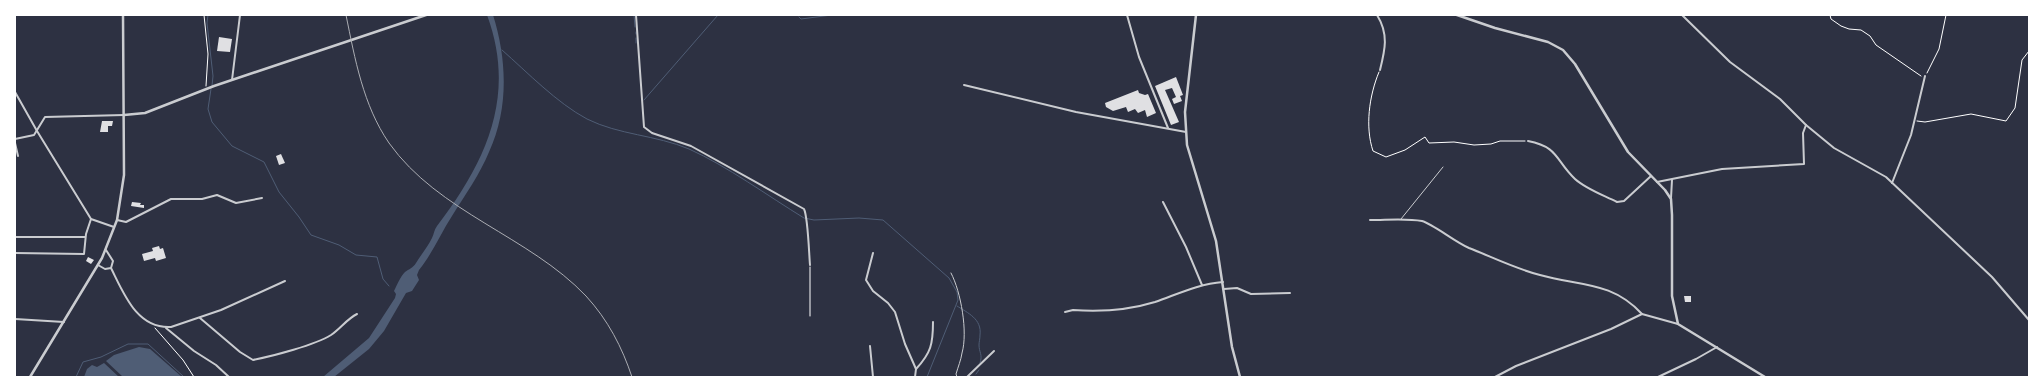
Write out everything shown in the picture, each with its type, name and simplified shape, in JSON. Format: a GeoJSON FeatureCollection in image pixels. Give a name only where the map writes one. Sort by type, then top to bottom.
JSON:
{"type":"FeatureCollection","features":[{"type":"Feature","properties":{"kind":"street"},"geometry":{"type":"LineString","coordinates":[[30,377],[98,265],[115,228],[124,175],[123,15]]}},
{"type":"Feature","properties":{"kind":"street"},"geometry":{"type":"LineString","coordinates":[[232,80],[240,15]]}},
{"type":"Feature","properties":{"kind":"street"},"geometry":{"type":"LineString","coordinates":[[15,139],[30,137],[37,131],[42,119],[50,116],[124,115],[145,113],[207,88],[426,15]]}},
{"type":"Feature","properties":{"kind":"street"},"geometry":{"type":"LineString","coordinates":[[636,15],[644,127],[652,133],[690,146],[787,202],[804,210],[807,216],[806,221],[810,265]]}},
{"type":"Feature","properties":{"kind":"street"},"geometry":{"type":"LineString","coordinates":[[1127,15],[1139,58],[1169,129]]}},
{"type":"Feature","properties":{"kind":"street"},"geometry":{"type":"LineString","coordinates":[[1196,15],[1186,101],[1188,153],[1216,241],[1232,348],[1240,377]]}},
{"type":"Feature","properties":{"kind":"street"},"geometry":{"type":"LineString","coordinates":[[1378,15],[1383,26],[1386,46],[1380,70]]}},
{"type":"Feature","properties":{"kind":"street"},"geometry":{"type":"LineString","coordinates":[[1457,15],[1495,28],[1548,42],[1563,50],[1580,71],[1624,147],[1634,160],[1657,182],[1671,199]]}},
{"type":"Feature","properties":{"kind":"street"},"geometry":{"type":"LineString","coordinates":[[1617,15],[1622,15]]}},
{"type":"Feature","properties":{"kind":"street"},"geometry":{"type":"LineString","coordinates":[[1682,15],[1726,58],[1780,99],[1806,125],[1834,148],[1871,168],[1892,183],[1992,277],[2029,320]]}},
{"type":"Feature","properties":{"kind":"street"},"geometry":{"type":"LineString","coordinates":[[1892,183],[1916,120],[1924,77]]}},
{"type":"Feature","properties":{"kind":"street"},"geometry":{"type":"LineString","coordinates":[[964,85],[1061,108],[1186,132]]}},
{"type":"Feature","properties":{"kind":"street"},"geometry":{"type":"LineString","coordinates":[[15,93],[91,219],[115,228]]}},
{"type":"Feature","properties":{"kind":"street"},"geometry":{"type":"LineString","coordinates":[[1657,182],[1722,169],[1804,164],[1803,133],[1806,125]]}},
{"type":"Feature","properties":{"kind":"street"},"geometry":{"type":"LineString","coordinates":[[1528,141],[1546,146],[1554,152],[1575,179],[1617,202],[1624,201],[1651,176]]}},
{"type":"Feature","properties":{"kind":"street"},"geometry":{"type":"LineString","coordinates":[[15,143],[18,156]]}},
{"type":"Feature","properties":{"kind":"street"},"geometry":{"type":"LineString","coordinates":[[1672,180],[1672,296],[1678,324]]}},
{"type":"Feature","properties":{"kind":"street"},"geometry":{"type":"LineString","coordinates":[[117,220],[126,222],[171,199],[202,199],[217,195],[236,203],[262,198]]}},
{"type":"Feature","properties":{"kind":"street"},"geometry":{"type":"LineString","coordinates":[[1162,202],[1186,247],[1202,285]]}},
{"type":"Feature","properties":{"kind":"street"},"geometry":{"type":"LineString","coordinates":[[15,253],[84,254],[85,237],[91,219]]}},
{"type":"Feature","properties":{"kind":"street"},"geometry":{"type":"LineString","coordinates":[[1370,220],[1425,222],[1454,241],[1526,271],[1580,282],[1614,293],[1626,299],[1642,314],[1678,324],[1765,377]]}},
{"type":"Feature","properties":{"kind":"street"},"geometry":{"type":"LineString","coordinates":[[15,237],[85,237]]}},
{"type":"Feature","properties":{"kind":"street"},"geometry":{"type":"LineString","coordinates":[[106,250],[113,262],[111,268],[142,318],[152,325],[166,328],[194,351],[216,365],[229,377]]}},
{"type":"Feature","properties":{"kind":"street"},"geometry":{"type":"LineString","coordinates":[[873,253],[866,280],[873,292],[888,303],[895,312],[905,344],[916,369],[915,377]]}},
{"type":"Feature","properties":{"kind":"street"},"geometry":{"type":"LineString","coordinates":[[98,265],[105,269],[111,268]]}},
{"type":"Feature","properties":{"kind":"street"},"geometry":{"type":"LineString","coordinates":[[166,328],[200,318],[286,281]]}},
{"type":"Feature","properties":{"kind":"street"},"geometry":{"type":"LineString","coordinates":[[1065,312],[1073,310],[1125,309],[1155,302],[1202,285],[1223,282]]}},
{"type":"Feature","properties":{"kind":"street"},"geometry":{"type":"LineString","coordinates":[[1224,289],[1237,288],[1251,294],[1290,293]]}},
{"type":"Feature","properties":{"kind":"street"},"geometry":{"type":"LineString","coordinates":[[200,318],[240,352],[253,360],[285,352],[329,336],[344,325],[347,319],[357,314]]}},
{"type":"Feature","properties":{"kind":"street"},"geometry":{"type":"LineString","coordinates":[[1495,377],[1516,366],[1611,329],[1642,314]]}},
{"type":"Feature","properties":{"kind":"street"},"geometry":{"type":"LineString","coordinates":[[15,319],[64,322]]}},
{"type":"Feature","properties":{"kind":"street"},"geometry":{"type":"LineString","coordinates":[[916,369],[925,359],[932,344],[933,322]]}},
{"type":"Feature","properties":{"kind":"street"},"geometry":{"type":"LineString","coordinates":[[870,346],[873,377]]}},
{"type":"Feature","properties":{"kind":"street"},"geometry":{"type":"LineString","coordinates":[[1658,377],[1717,347]]}},
{"type":"Feature","properties":{"kind":"street"},"geometry":{"type":"LineString","coordinates":[[967,377],[994,351]]}},
{"type":"Feature","properties":{"kind":"lane"},"geometry":{"type":"LineString","coordinates":[[1401,220],[1402,216],[1443,167]]}},
{"type":"Feature","properties":{"kind":"lane"},"geometry":{"type":"LineString","coordinates":[[951,273],[960,292],[964,344],[956,374],[957,377]]}},
{"type":"Feature","properties":{"kind":"path"},"geometry":{"type":"LineString","coordinates":[[204,15],[208,54],[207,88]]}},
{"type":"Feature","properties":{"kind":"path"},"geometry":{"type":"LineString","coordinates":[[1830,15],[1831,19],[1842,26],[1849,29],[1861,30],[1870,36],[1876,45],[1924,77],[1939,49],[1946,15]]}},
{"type":"Feature","properties":{"kind":"path"},"geometry":{"type":"LineString","coordinates":[[1916,120],[1924,122],[1971,114],[2006,121],[2015,108],[2022,60],[2029,51]]}},
{"type":"Feature","properties":{"kind":"path"},"geometry":{"type":"LineString","coordinates":[[1380,70],[1373,87],[1370,116],[1369,140],[1373,152],[1386,157],[1405,150],[1425,138],[1429,143],[1454,142],[1474,145],[1512,140],[1528,141]]}},
{"type":"Feature","properties":{"kind":"path"},"geometry":{"type":"LineString","coordinates":[[810,265],[810,316]]}},
{"type":"Feature","properties":{"kind":"path"},"geometry":{"type":"LineString","coordinates":[[152,325],[183,360],[194,377]]}},
{"type":"Feature","properties":{"kind":"water"},"geometry":{"type":"Polygon","coordinates":[[[487,15],[493,15],[498,32],[504,84],[500,119],[485,160],[477,176],[419,270],[417,275],[419,280],[412,291],[406,293],[384,331],[369,349],[334,377],[323,377],[369,338],[395,298],[396,294],[394,291],[400,279],[405,272],[415,265],[432,238],[436,228],[470,177],[482,152],[492,127],[497,100],[499,73],[495,45],[487,15]]]}},
{"type":"Feature","properties":{"kind":"water"},"geometry":{"type":"Polygon","coordinates":[[[139,347],[150,349],[182,377],[123,377],[106,361],[114,355],[139,347]]]}},
{"type":"Feature","properties":{"kind":"water"},"geometry":{"type":"Polygon","coordinates":[[[104,363],[119,377],[84,377],[87,369],[92,365],[97,367],[104,363]]]}},
{"type":"Feature","properties":{"kind":"building"},"geometry":{"type":"Polygon","coordinates":[[[219,37],[232,39],[230,52],[217,51],[219,37]]]}},
{"type":"Feature","properties":{"kind":"building"},"geometry":{"type":"Polygon","coordinates":[[[1176,77],[1183,95],[1180,96],[1182,101],[1174,104],[1172,99],[1176,97],[1172,88],[1165,90],[1179,122],[1171,125],[1155,86],[1176,77]]]}},
{"type":"Feature","properties":{"kind":"building"},"geometry":{"type":"Polygon","coordinates":[[[1138,90],[1139,93],[1145,95],[1148,94],[1156,113],[1147,117],[1145,110],[1138,113],[1135,109],[1128,112],[1126,107],[1113,111],[1106,107],[1105,103],[1138,90]]]}},
{"type":"Feature","properties":{"kind":"building"},"geometry":{"type":"Polygon","coordinates":[[[102,121],[113,121],[112,126],[108,126],[108,132],[100,132],[102,121]]]}},
{"type":"Feature","properties":{"kind":"building"},"geometry":{"type":"Polygon","coordinates":[[[281,154],[285,163],[279,165],[276,156],[281,154]]]}},
{"type":"Feature","properties":{"kind":"building"},"geometry":{"type":"Polygon","coordinates":[[[132,202],[141,203],[140,205],[144,205],[144,208],[131,206],[132,202]]]}},
{"type":"Feature","properties":{"kind":"building"},"geometry":{"type":"Polygon","coordinates":[[[159,246],[160,249],[163,248],[166,258],[156,261],[155,258],[144,261],[142,254],[153,251],[152,248],[159,246]]]}},
{"type":"Feature","properties":{"kind":"building"},"geometry":{"type":"Polygon","coordinates":[[[88,257],[94,260],[91,264],[86,261],[88,257]]]}},
{"type":"Feature","properties":{"kind":"building"},"geometry":{"type":"Polygon","coordinates":[[[1684,296],[1691,296],[1691,302],[1685,302],[1684,296]]]}},
{"type":"Feature","properties":{"kind":"waterway"},"geometry":{"type":"LineString","coordinates":[[208,15],[207,23],[213,76],[212,86]]}},
{"type":"Feature","properties":{"kind":"waterway"},"geometry":{"type":"LineString","coordinates":[[634,15],[635,27]]}},
{"type":"Feature","properties":{"kind":"waterway"},"geometry":{"type":"LineString","coordinates":[[644,100],[718,15]]}},
{"type":"Feature","properties":{"kind":"waterway"},"geometry":{"type":"LineString","coordinates":[[799,17],[801,19],[832,15]]}},
{"type":"Feature","properties":{"kind":"waterway"},"geometry":{"type":"LineString","coordinates":[[636,38],[636,43]]}},
{"type":"Feature","properties":{"kind":"waterway"},"geometry":{"type":"LineString","coordinates":[[502,50],[532,78],[565,105],[587,119],[625,132],[676,144],[689,149],[733,173],[804,218],[814,220],[859,218],[883,220],[949,278],[957,292],[958,300],[927,377]]}},
{"type":"Feature","properties":{"kind":"waterway"},"geometry":{"type":"LineString","coordinates":[[211,89],[208,109],[212,122],[232,146],[264,162],[279,192],[311,235],[339,245],[356,255],[377,257],[383,279],[389,286]]}},
{"type":"Feature","properties":{"kind":"waterway"},"geometry":{"type":"LineString","coordinates":[[957,306],[970,314],[979,325],[980,363]]}},
{"type":"Feature","properties":{"kind":"waterway"},"geometry":{"type":"LineString","coordinates":[[76,377],[83,362],[101,357],[128,344],[148,344],[184,377]]}},
{"type":"Feature","properties":{"kind":"waterway"},"geometry":{"type":"LineString","coordinates":[[976,374],[979,370]]}},
{"type":"Feature","properties":{"kind":"railway"},"geometry":{"type":"LineString","coordinates":[[346,15],[366,97],[380,128],[389,143],[409,167],[433,188],[458,206],[538,257],[563,275],[586,296],[614,334],[632,377]]}}]}
